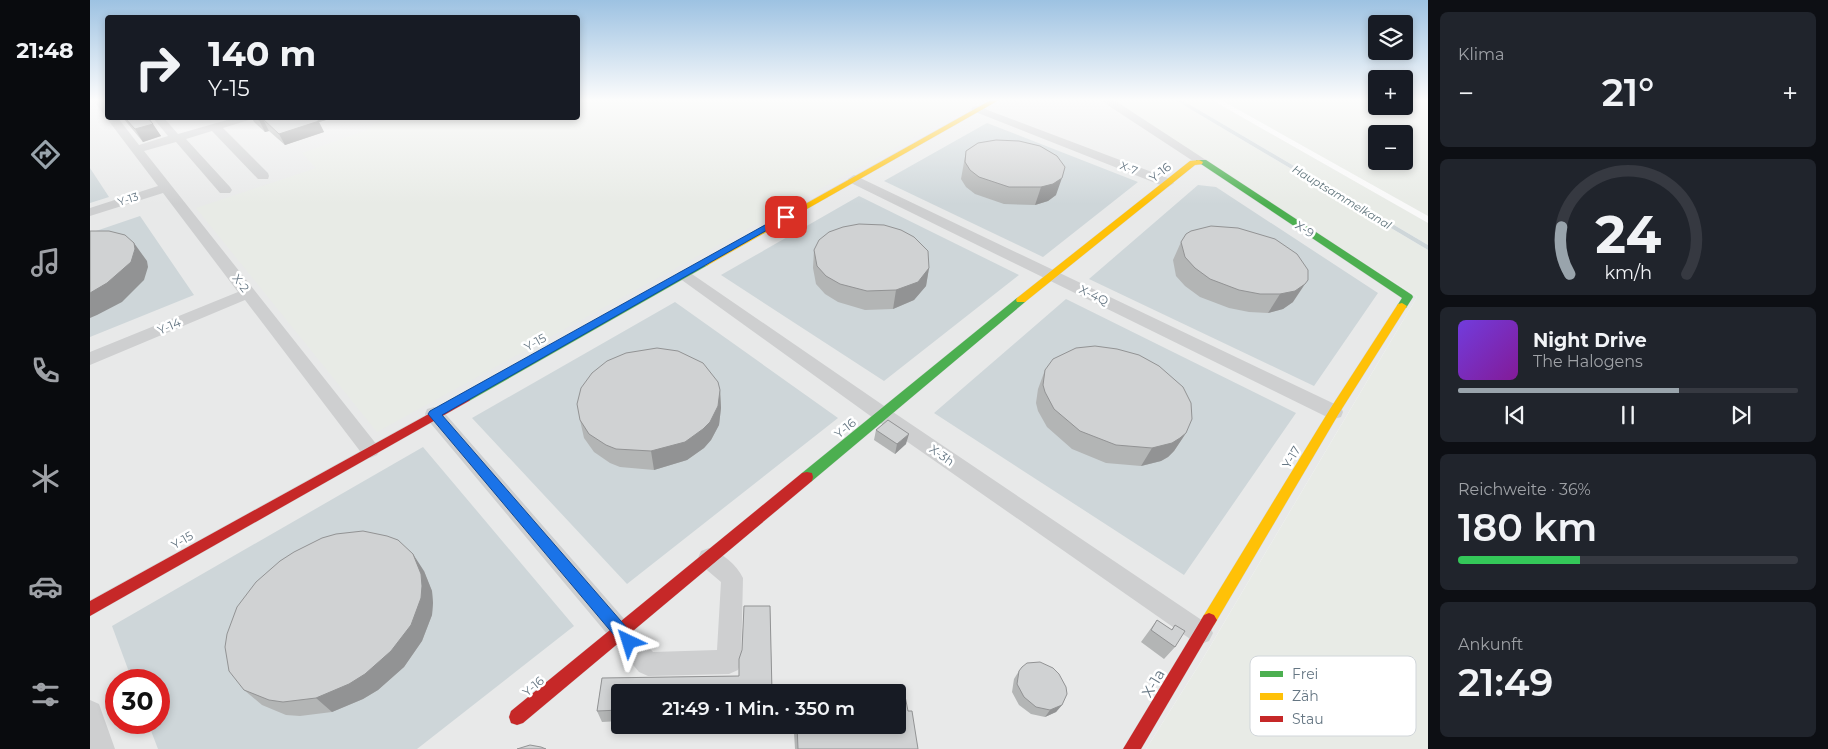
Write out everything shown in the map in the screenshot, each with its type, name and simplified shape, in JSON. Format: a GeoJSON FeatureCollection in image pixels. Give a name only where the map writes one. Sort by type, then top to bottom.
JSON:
{"type":"FeatureCollection","features":[{"type":"Feature","properties":{"kind":"street","name":"X-2"},"geometry":{"type":"LineString","coordinates":[[126,135],[370,450]]}},
{"type":"Feature","properties":{"kind":"street"},"geometry":{"type":"LineString","coordinates":[[174,135],[225,190]]}},
{"type":"Feature","properties":{"kind":"street"},"geometry":{"type":"LineString","coordinates":[[138,150],[188,135]]}},
{"type":"Feature","properties":{"kind":"street"},"geometry":{"type":"LineString","coordinates":[[223,135],[263,176]]}},
{"type":"Feature","properties":{"kind":"street","name":"Y-15"},"geometry":{"type":"LineString","coordinates":[[90,609],[931,135]]}},
{"type":"Feature","properties":{"kind":"street","name":"X-7"},"geometry":{"type":"LineString","coordinates":[[1044,135],[1168,183]]}},
{"type":"Feature","properties":{"kind":"street","name":"X-9"},"geometry":{"type":"LineString","coordinates":[[1157,135],[1198,163],[1408,297]]}},
{"type":"Feature","properties":{"kind":"street","name":"Y-16"},"geometry":{"type":"LineString","coordinates":[[517,717],[1052,275],[1168,183],[1198,163]]}},
{"type":"Feature","properties":{"kind":"street","name":"X-4Q"},"geometry":{"type":"LineString","coordinates":[[854,179],[1334,412]]}},
{"type":"Feature","properties":{"kind":"street","name":"Y-13"},"geometry":{"type":"LineString","coordinates":[[90,212],[167,187]]}},
{"type":"Feature","properties":{"kind":"street","name":"X-3h"},"geometry":{"type":"LineString","coordinates":[[684,275],[883,415],[1200,633]]}},
{"type":"Feature","properties":{"kind":"street","name":"Y-14"},"geometry":{"type":"LineString","coordinates":[[90,359],[249,293]]}},
{"type":"Feature","properties":{"kind":"street","name":"Y-17"},"geometry":{"type":"LineString","coordinates":[[1200,633],[1334,412],[1408,297]]}},
{"type":"Feature","properties":{"kind":"street"},"geometry":{"type":"LineString","coordinates":[[434,414],[648,664],[729,662],[732,578],[709,558]]}},
{"type":"Feature","properties":{"kind":"street","name":"X-1a"},"geometry":{"type":"LineString","coordinates":[[1131,749],[1200,633]]}},
{"type":"Feature","properties":{"kind":"street"},"geometry":{"type":"LineString","coordinates":[[90,713],[102,749]]}},
{"type":"Feature","properties":{"kind":"shaded area"},"geometry":{"type":"Polygon","coordinates":[[[90,135],[1165,135],[1417,297],[1199,665],[1146,749],[90,749],[90,135]]]}},
{"type":"Feature","properties":{"kind":"shaded area"},"geometry":{"type":"Polygon","coordinates":[[[353,135],[918,135],[377,432],[196,208],[316,168],[302,153],[353,135]]]}},
{"type":"Feature","properties":{"kind":"shaded area"},"geometry":{"type":"Polygon","coordinates":[[[1165,135],[1234,135],[1428,250],[1428,749],[1146,749],[1199,665],[1417,297],[1165,135]]]}},
{"type":"Feature","properties":{"kind":"shaded area"},"geometry":{"type":"Polygon","coordinates":[[[1241,135],[1273,135],[1428,223],[1428,245],[1241,135]]]}},
{"type":"Feature","properties":{"kind":"shaded area"},"geometry":{"type":"Polygon","coordinates":[[[1283,135],[1368,135],[1368,170],[1413,170],[1413,135],[1428,135],[1428,216],[1283,135]]]}},
{"type":"Feature","properties":{"kind":"water"},"geometry":{"type":"Polygon","coordinates":[[[966,135],[1018,135],[1138,182],[1043,257],[884,181],[966,135]]]}},
{"type":"Feature","properties":{"kind":"water","name":"Hauptsammelkanal"},"geometry":{"type":"Polygon","coordinates":[[[1234,135],[1241,135],[1428,245],[1428,250],[1234,135]]]}},
{"type":"Feature","properties":{"kind":"water"},"geometry":{"type":"Polygon","coordinates":[[[90,168],[109,197],[90,203],[90,168]]]}},
{"type":"Feature","properties":{"kind":"water"},"geometry":{"type":"Polygon","coordinates":[[[1198,185],[1216,187],[1378,293],[1314,386],[1089,279],[1198,185]]]}},
{"type":"Feature","properties":{"kind":"water"},"geometry":{"type":"Polygon","coordinates":[[[859,196],[1019,275],[884,381],[721,275],[859,196]]]}},
{"type":"Feature","properties":{"kind":"water"},"geometry":{"type":"Polygon","coordinates":[[[140,216],[194,295],[90,337],[90,233],[140,216]]]}},
{"type":"Feature","properties":{"kind":"water"},"geometry":{"type":"Polygon","coordinates":[[[1066,299],[1296,413],[1184,575],[934,413],[1066,299]]]}},
{"type":"Feature","properties":{"kind":"water"},"geometry":{"type":"Polygon","coordinates":[[[675,302],[838,418],[627,584],[472,418],[675,302]]]}},
{"type":"Feature","properties":{"kind":"water"},"geometry":{"type":"Polygon","coordinates":[[[423,447],[574,626],[417,749],[158,749],[152,734],[170,734],[170,669],[128,669],[112,626],[423,447]]]}},
{"type":"Feature","properties":{"kind":"building"},"geometry":{"type":"Polygon","coordinates":[[[996,140],[1019,141],[1040,146],[1057,156],[1065,167],[1062,178],[1053,184],[1041,187],[1009,187],[979,177],[970,170],[965,162],[966,151],[978,143],[996,140]]]}},
{"type":"Feature","properties":{"kind":"building"},"geometry":{"type":"Polygon","coordinates":[[[859,224],[884,225],[901,230],[914,237],[928,251],[929,268],[918,282],[896,290],[867,291],[840,284],[826,276],[817,266],[814,250],[819,240],[829,232],[859,224]]]}},
{"type":"Feature","properties":{"kind":"building"},"geometry":{"type":"Polygon","coordinates":[[[1211,226],[1238,228],[1275,239],[1297,254],[1308,270],[1308,280],[1295,291],[1280,294],[1260,294],[1239,290],[1210,279],[1195,268],[1185,257],[1181,242],[1186,234],[1191,231],[1211,226]]]}},
{"type":"Feature","properties":{"kind":"building"},"geometry":{"type":"Polygon","coordinates":[[[90,231],[109,231],[125,235],[134,243],[135,249],[131,262],[107,283],[90,293],[90,231]]]}},
{"type":"Feature","properties":{"kind":"building"},"geometry":{"type":"Polygon","coordinates":[[[1095,346],[1139,355],[1159,366],[1183,387],[1191,403],[1192,419],[1186,433],[1172,443],[1152,448],[1116,445],[1080,431],[1054,409],[1043,385],[1045,370],[1053,359],[1076,348],[1095,346]]]}},
{"type":"Feature","properties":{"kind":"building"},"geometry":{"type":"Polygon","coordinates":[[[657,348],[678,351],[703,363],[718,382],[720,390],[718,406],[710,422],[685,442],[651,451],[616,449],[589,434],[580,420],[577,404],[581,388],[592,373],[607,361],[626,353],[657,348]]]}},
{"type":"Feature","properties":{"kind":"building"},"geometry":{"type":"Polygon","coordinates":[[[888,420],[909,434],[897,444],[876,430],[888,420]]]}},
{"type":"Feature","properties":{"kind":"building"},"geometry":{"type":"Polygon","coordinates":[[[363,531],[398,540],[413,554],[421,574],[422,586],[421,598],[411,625],[391,651],[365,674],[349,684],[316,698],[283,702],[269,700],[244,690],[229,671],[225,647],[227,634],[237,607],[256,582],[280,561],[294,552],[322,538],[336,534],[363,531]]]}},
{"type":"Feature","properties":{"kind":"building"},"geometry":{"type":"Polygon","coordinates":[[[744,606],[770,606],[772,684],[611,684],[611,710],[597,711],[602,678],[739,676],[739,659],[742,650],[744,606]]]}},
{"type":"Feature","properties":{"kind":"building"},"geometry":{"type":"Polygon","coordinates":[[[1157,620],[1172,630],[1175,625],[1185,631],[1175,647],[1151,630],[1157,620]]]}},
{"type":"Feature","properties":{"kind":"building"},"geometry":{"type":"Polygon","coordinates":[[[1040,662],[1053,668],[1059,674],[1066,687],[1067,694],[1062,705],[1050,710],[1036,707],[1024,697],[1017,684],[1019,671],[1022,667],[1027,663],[1040,662]]]}},
{"type":"Feature","properties":{"kind":"building"},"geometry":{"type":"Polygon","coordinates":[[[906,701],[908,711],[912,711],[918,749],[798,749],[797,734],[906,734],[906,701]]]}},
{"type":"Feature","properties":{"kind":"building"},"geometry":{"type":"Polygon","coordinates":[[[530,745],[541,747],[546,749],[517,749],[530,745]]]}},
{"type":"Feature","properties":{"kind":"traffic: fast"},"geometry":{"type":"LineString","coordinates":[[1199,162],[1203,162],[1408,297],[1402,306]]}},
{"type":"Feature","properties":{"kind":"traffic: fast"},"geometry":{"type":"LineString","coordinates":[[465,398],[705,263]]}},
{"type":"Feature","properties":{"kind":"traffic: fast"},"geometry":{"type":"LineString","coordinates":[[807,477],[1021,300]]}},
{"type":"Feature","properties":{"kind":"traffic: slow"},"geometry":{"type":"LineString","coordinates":[[705,263],[933,135]]}},
{"type":"Feature","properties":{"kind":"traffic: slow"},"geometry":{"type":"LineString","coordinates":[[1021,300],[1193,163],[1199,162]]}},
{"type":"Feature","properties":{"kind":"traffic: slow"},"geometry":{"type":"LineString","coordinates":[[1209,620],[1334,412],[1402,306]]}},
{"type":"Feature","properties":{"kind":"traffic: jam"},"geometry":{"type":"LineString","coordinates":[[90,609],[465,398]]}},
{"type":"Feature","properties":{"kind":"traffic: jam"},"geometry":{"type":"LineString","coordinates":[[517,717],[807,477]]}},
{"type":"Feature","properties":{"kind":"traffic: jam"},"geometry":{"type":"LineString","coordinates":[[1131,749],[1209,620]]}},
{"type":"Feature","properties":{"kind":"route"},"geometry":{"type":"LineString","coordinates":[[629,642],[434,414],[786,217]]}}]}
